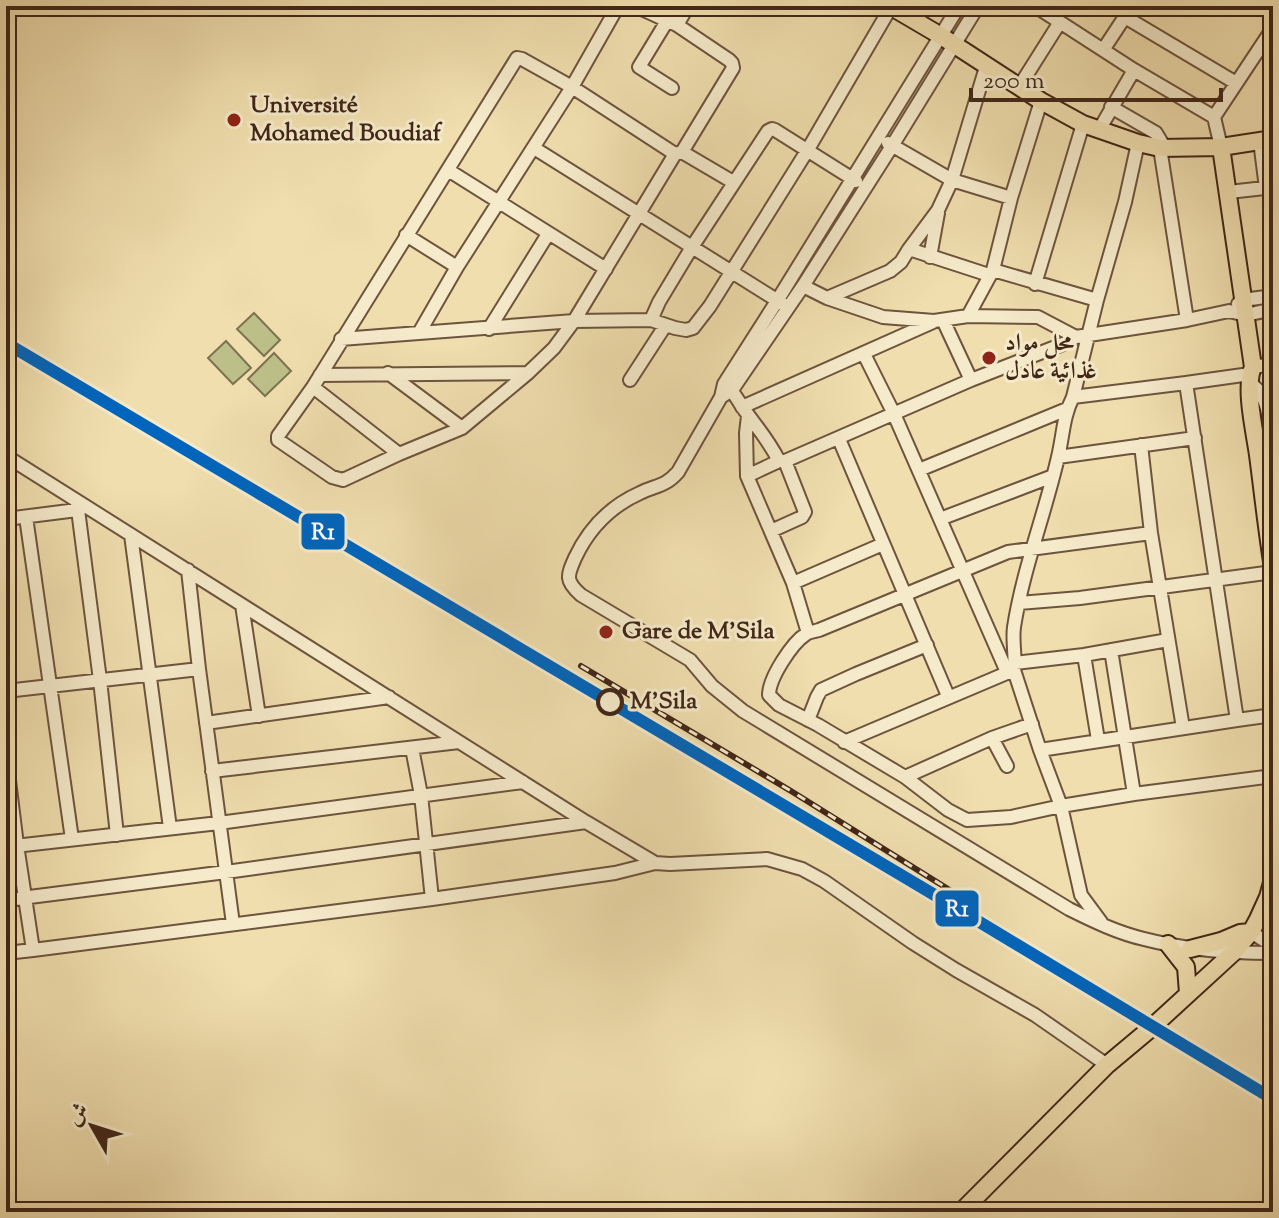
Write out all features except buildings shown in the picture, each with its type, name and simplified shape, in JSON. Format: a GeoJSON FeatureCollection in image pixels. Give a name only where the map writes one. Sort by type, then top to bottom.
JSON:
{"type":"FeatureCollection","features":[{"type":"Feature","properties":{"kind":"main road"},"geometry":{"type":"LineString","coordinates":[[890,6],[1041,101],[1099,130],[1163,148],[1221,147],[1266,140]]}},
{"type":"Feature","properties":{"kind":"main road"},"geometry":{"type":"LineString","coordinates":[[1221,147],[1229,192],[1239,309],[1268,448],[1273,570]]}},
{"type":"Feature","properties":{"kind":"main road"},"geometry":{"type":"LineString","coordinates":[[961,1212],[1107,1065],[1234,952],[1251,932],[1273,879]]}},
{"type":"Feature","properties":{"kind":"main road"},"geometry":{"type":"LineString","coordinates":[[1190,949],[1251,932]]}},
{"type":"Feature","properties":{"kind":"main road"},"geometry":{"type":"LineString","coordinates":[[1168,944],[1186,967],[1188,993]]}},
{"type":"Feature","properties":{"kind":"street"},"geometry":{"type":"LineString","coordinates":[[419,333],[457,267],[572,87],[618,6]]}},
{"type":"Feature","properties":{"kind":"street"},"geometry":{"type":"LineString","coordinates":[[635,6],[672,23],[729,60],[733,68],[679,153],[641,213],[574,321],[554,348],[462,428],[343,480],[332,477],[281,442],[278,436],[313,387],[517,58],[572,87],[679,153],[733,182]]}},
{"type":"Feature","properties":{"kind":"street"},"geometry":{"type":"LineString","coordinates":[[672,88],[639,67],[688,6]]}},
{"type":"Feature","properties":{"kind":"street"},"geometry":{"type":"LineString","coordinates":[[341,339],[574,321],[651,320],[686,330],[693,328],[807,151],[890,6]]}},
{"type":"Feature","properties":{"kind":"street"},"geometry":{"type":"LineString","coordinates":[[783,304],[803,286],[892,146],[947,41],[959,6]]}},
{"type":"Feature","properties":{"kind":"street"},"geometry":{"type":"LineString","coordinates":[[978,6],[947,41],[878,137],[851,179],[783,304],[725,390],[688,456],[670,481],[643,491],[602,517],[578,553],[568,574],[569,582],[581,595],[690,660],[712,686],[743,711],[1069,909],[1143,939],[1190,949],[1273,953]]}},
{"type":"Feature","properties":{"kind":"street"},"geometry":{"type":"LineString","coordinates":[[1035,6],[1214,117]]}},
{"type":"Feature","properties":{"kind":"street"},"geometry":{"type":"LineString","coordinates":[[1103,50],[1129,12],[1236,83]]}},
{"type":"Feature","properties":{"kind":"street"},"geometry":{"type":"LineString","coordinates":[[1019,87],[1060,22]]}},
{"type":"Feature","properties":{"kind":"street"},"geometry":{"type":"LineString","coordinates":[[1221,147],[1214,117],[1272,32]]}},
{"type":"Feature","properties":{"kind":"street"},"geometry":{"type":"LineString","coordinates":[[827,298],[890,271],[901,262],[938,210],[952,180],[986,67]]}},
{"type":"Feature","properties":{"kind":"street"},"geometry":{"type":"LineString","coordinates":[[1099,130],[1134,70]]}},
{"type":"Feature","properties":{"kind":"street"},"geometry":{"type":"LineString","coordinates":[[968,316],[991,272],[1041,101]]}},
{"type":"Feature","properties":{"kind":"street"},"geometry":{"type":"LineString","coordinates":[[1111,107],[1161,139],[1187,320]]}},
{"type":"Feature","properties":{"kind":"street"},"geometry":{"type":"LineString","coordinates":[[1035,284],[1083,124]]}},
{"type":"Feature","properties":{"kind":"street"},"geometry":{"type":"LineString","coordinates":[[651,320],[692,247],[768,131],[772,129],[865,187]]}},
{"type":"Feature","properties":{"kind":"street"},"geometry":{"type":"LineString","coordinates":[[878,137],[952,180],[1011,198]]}},
{"type":"Feature","properties":{"kind":"street"},"geometry":{"type":"LineString","coordinates":[[1229,192],[1270,187],[1266,140]]}},
{"type":"Feature","properties":{"kind":"street"},"geometry":{"type":"LineString","coordinates":[[1012,668],[1019,603],[1031,548],[1058,457],[1082,336],[1097,300],[1138,143]]}},
{"type":"Feature","properties":{"kind":"street"},"geometry":{"type":"LineString","coordinates":[[534,148],[783,304]]}},
{"type":"Feature","properties":{"kind":"street"},"geometry":{"type":"LineString","coordinates":[[448,170],[606,269]]}},
{"type":"Feature","properties":{"kind":"street"},"geometry":{"type":"LineString","coordinates":[[930,257],[938,210]]}},
{"type":"Feature","properties":{"kind":"street"},"geometry":{"type":"LineString","coordinates":[[489,329],[548,234]]}},
{"type":"Feature","properties":{"kind":"street"},"geometry":{"type":"LineString","coordinates":[[406,235],[457,267]]}},
{"type":"Feature","properties":{"kind":"street"},"geometry":{"type":"LineString","coordinates":[[909,249],[1097,300]]}},
{"type":"Feature","properties":{"kind":"street"},"geometry":{"type":"LineString","coordinates":[[803,286],[827,298],[883,317],[938,320],[968,316],[1038,317],[1082,336]]}},
{"type":"Feature","properties":{"kind":"street"},"geometry":{"type":"LineString","coordinates":[[747,476],[1082,336],[1187,320],[1239,309],[1273,296]]}},
{"type":"Feature","properties":{"kind":"street"},"geometry":{"type":"LineString","coordinates":[[1239,309],[1273,309]]}},
{"type":"Feature","properties":{"kind":"street"},"geometry":{"type":"LineString","coordinates":[[745,411],[938,320]]}},
{"type":"Feature","properties":{"kind":"street"},"geometry":{"type":"LineString","coordinates":[[938,320],[971,380]]}},
{"type":"Feature","properties":{"kind":"street"},"geometry":{"type":"LineString","coordinates":[[1056,325],[1063,344]]}},
{"type":"Feature","properties":{"kind":"street"},"geometry":{"type":"LineString","coordinates":[[630,380],[665,326]]}},
{"type":"Feature","properties":{"kind":"street"},"geometry":{"type":"LineString","coordinates":[[864,354],[894,414],[961,570],[1012,668],[1061,806],[1081,895],[1103,924]]}},
{"type":"Feature","properties":{"kind":"street"},"geometry":{"type":"LineString","coordinates":[[919,470],[1070,403],[1251,375],[1273,364]]}},
{"type":"Feature","properties":{"kind":"street"},"geometry":{"type":"LineString","coordinates":[[388,373],[462,428]]}},
{"type":"Feature","properties":{"kind":"street"},"geometry":{"type":"LineString","coordinates":[[320,375],[528,373]]}},
{"type":"Feature","properties":{"kind":"street"},"geometry":{"type":"LineString","coordinates":[[1186,383],[1237,720]]}},
{"type":"Feature","properties":{"kind":"street"},"geometry":{"type":"LineString","coordinates":[[313,387],[399,454]]}},
{"type":"Feature","properties":{"kind":"street"},"geometry":{"type":"LineString","coordinates":[[725,390],[745,411],[782,461],[805,512],[802,517],[771,531]]}},
{"type":"Feature","properties":{"kind":"street"},"geometry":{"type":"LineString","coordinates":[[745,411],[747,476],[793,583],[808,633]]}},
{"type":"Feature","properties":{"kind":"street"},"geometry":{"type":"LineString","coordinates":[[1058,457],[1195,438]]}},
{"type":"Feature","properties":{"kind":"street"},"geometry":{"type":"LineString","coordinates":[[839,439],[948,696]]}},
{"type":"Feature","properties":{"kind":"street"},"geometry":{"type":"LineString","coordinates":[[1141,445],[1151,533],[1183,728]]}},
{"type":"Feature","properties":{"kind":"street"},"geometry":{"type":"LineString","coordinates":[[6,456],[77,506],[188,570],[655,863]]}},
{"type":"Feature","properties":{"kind":"street"},"geometry":{"type":"LineString","coordinates":[[940,519],[1053,476]]}},
{"type":"Feature","properties":{"kind":"street"},"geometry":{"type":"LineString","coordinates":[[6,519],[77,506]]}},
{"type":"Feature","properties":{"kind":"street"},"geometry":{"type":"LineString","coordinates":[[77,506],[117,835]]}},
{"type":"Feature","properties":{"kind":"street"},"geometry":{"type":"LineString","coordinates":[[26,517],[72,839]]}},
{"type":"Feature","properties":{"kind":"street"},"geometry":{"type":"LineString","coordinates":[[1151,533],[1008,552],[808,633],[783,662],[768,690],[769,695],[779,705],[905,777],[948,810],[967,820],[1011,817],[1134,794],[1273,776]]}},
{"type":"Feature","properties":{"kind":"street"},"geometry":{"type":"LineString","coordinates":[[131,535],[170,828]]}},
{"type":"Feature","properties":{"kind":"street"},"geometry":{"type":"LineString","coordinates":[[793,583],[883,544]]}},
{"type":"Feature","properties":{"kind":"street"},"geometry":{"type":"LineString","coordinates":[[188,570],[233,924]]}},
{"type":"Feature","properties":{"kind":"street"},"geometry":{"type":"LineString","coordinates":[[1019,603],[1160,588],[1273,570]]}},
{"type":"Feature","properties":{"kind":"street"},"geometry":{"type":"LineString","coordinates":[[242,605],[259,716]]}},
{"type":"Feature","properties":{"kind":"street"},"geometry":{"type":"LineString","coordinates":[[844,742],[1012,668],[1168,640]]}},
{"type":"Feature","properties":{"kind":"street"},"geometry":{"type":"LineString","coordinates":[[808,720],[821,690],[927,645]]}},
{"type":"Feature","properties":{"kind":"street"},"geometry":{"type":"LineString","coordinates":[[1111,650],[1134,794]]}},
{"type":"Feature","properties":{"kind":"street"},"geometry":{"type":"LineString","coordinates":[[1084,655],[1098,740]]}},
{"type":"Feature","properties":{"kind":"street"},"geometry":{"type":"LineString","coordinates":[[6,691],[199,669]]}},
{"type":"Feature","properties":{"kind":"street"},"geometry":{"type":"LineString","coordinates":[[206,723],[389,697]]}},
{"type":"Feature","properties":{"kind":"street"},"geometry":{"type":"LineString","coordinates":[[1040,750],[1273,715]]}},
{"type":"Feature","properties":{"kind":"street"},"geometry":{"type":"LineString","coordinates":[[905,777],[992,738],[1032,724]]}},
{"type":"Feature","properties":{"kind":"street"},"geometry":{"type":"LineString","coordinates":[[992,738],[1007,766]]}},
{"type":"Feature","properties":{"kind":"street"},"geometry":{"type":"LineString","coordinates":[[212,771],[459,742]]}},
{"type":"Feature","properties":{"kind":"street"},"geometry":{"type":"LineString","coordinates":[[412,748],[421,795],[432,899]]}},
{"type":"Feature","properties":{"kind":"street"},"geometry":{"type":"LineString","coordinates":[[6,756],[11,846],[26,897],[33,950]]}},
{"type":"Feature","properties":{"kind":"street"},"geometry":{"type":"LineString","coordinates":[[11,846],[219,823],[523,782]]}},
{"type":"Feature","properties":{"kind":"street"},"geometry":{"type":"LineString","coordinates":[[6,900],[586,822]]}},
{"type":"Feature","properties":{"kind":"street"},"geometry":{"type":"LineString","coordinates":[[6,953],[432,899],[620,872],[655,863],[767,859],[802,869],[824,881],[956,970],[1035,1015],[1107,1065]]}},
{"type":"Feature","properties":{"kind":"street"},"geometry":{"type":"LineString","coordinates":[[1069,909],[1081,895]]}},
{"type":"Feature","properties":{"kind":"street"},"geometry":{"type":"LineString","coordinates":[[1251,932],[1273,946]]}},
{"type":"Feature","properties":{"kind":"green space"},"geometry":{"type":"Polygon","coordinates":[[[254,313],[280,340],[264,356],[237,329],[254,313]]]}},
{"type":"Feature","properties":{"kind":"green space"},"geometry":{"type":"Polygon","coordinates":[[[226,341],[251,368],[233,384],[208,358],[226,341]]]}},
{"type":"Feature","properties":{"kind":"green space"},"geometry":{"type":"Polygon","coordinates":[[[274,353],[291,371],[265,396],[248,379],[274,353]]]}},
{"type":"Feature","properties":{"kind":"railway"},"geometry":{"type":"LineString","coordinates":[[314,525],[1273,1099]]}},
{"type":"Feature","properties":{"kind":"railway"},"geometry":{"type":"LineString","coordinates":[[581,666],[964,899]]}},
{"type":"Feature","properties":{"kind":"transit line","name":"R1"},"geometry":{"type":"LineString","coordinates":[[6,343],[1273,1099]]}},
{"type":"Feature","properties":{"kind":"place","name":"Université Mohamed Boudiaf"},"geometry":{"type":"Point","coordinates":[234,120]}},
{"type":"Feature","properties":{"kind":"place","name":"محل مواد غذائية عادل"},"geometry":{"type":"Point","coordinates":[989,358]}},
{"type":"Feature","properties":{"kind":"place","name":"Gare de M'Sila"},"geometry":{"type":"Point","coordinates":[606,632]}},
{"type":"Feature","properties":{"kind":"place","name":"M'Sila"},"geometry":{"type":"Point","coordinates":[610,702]}}]}
